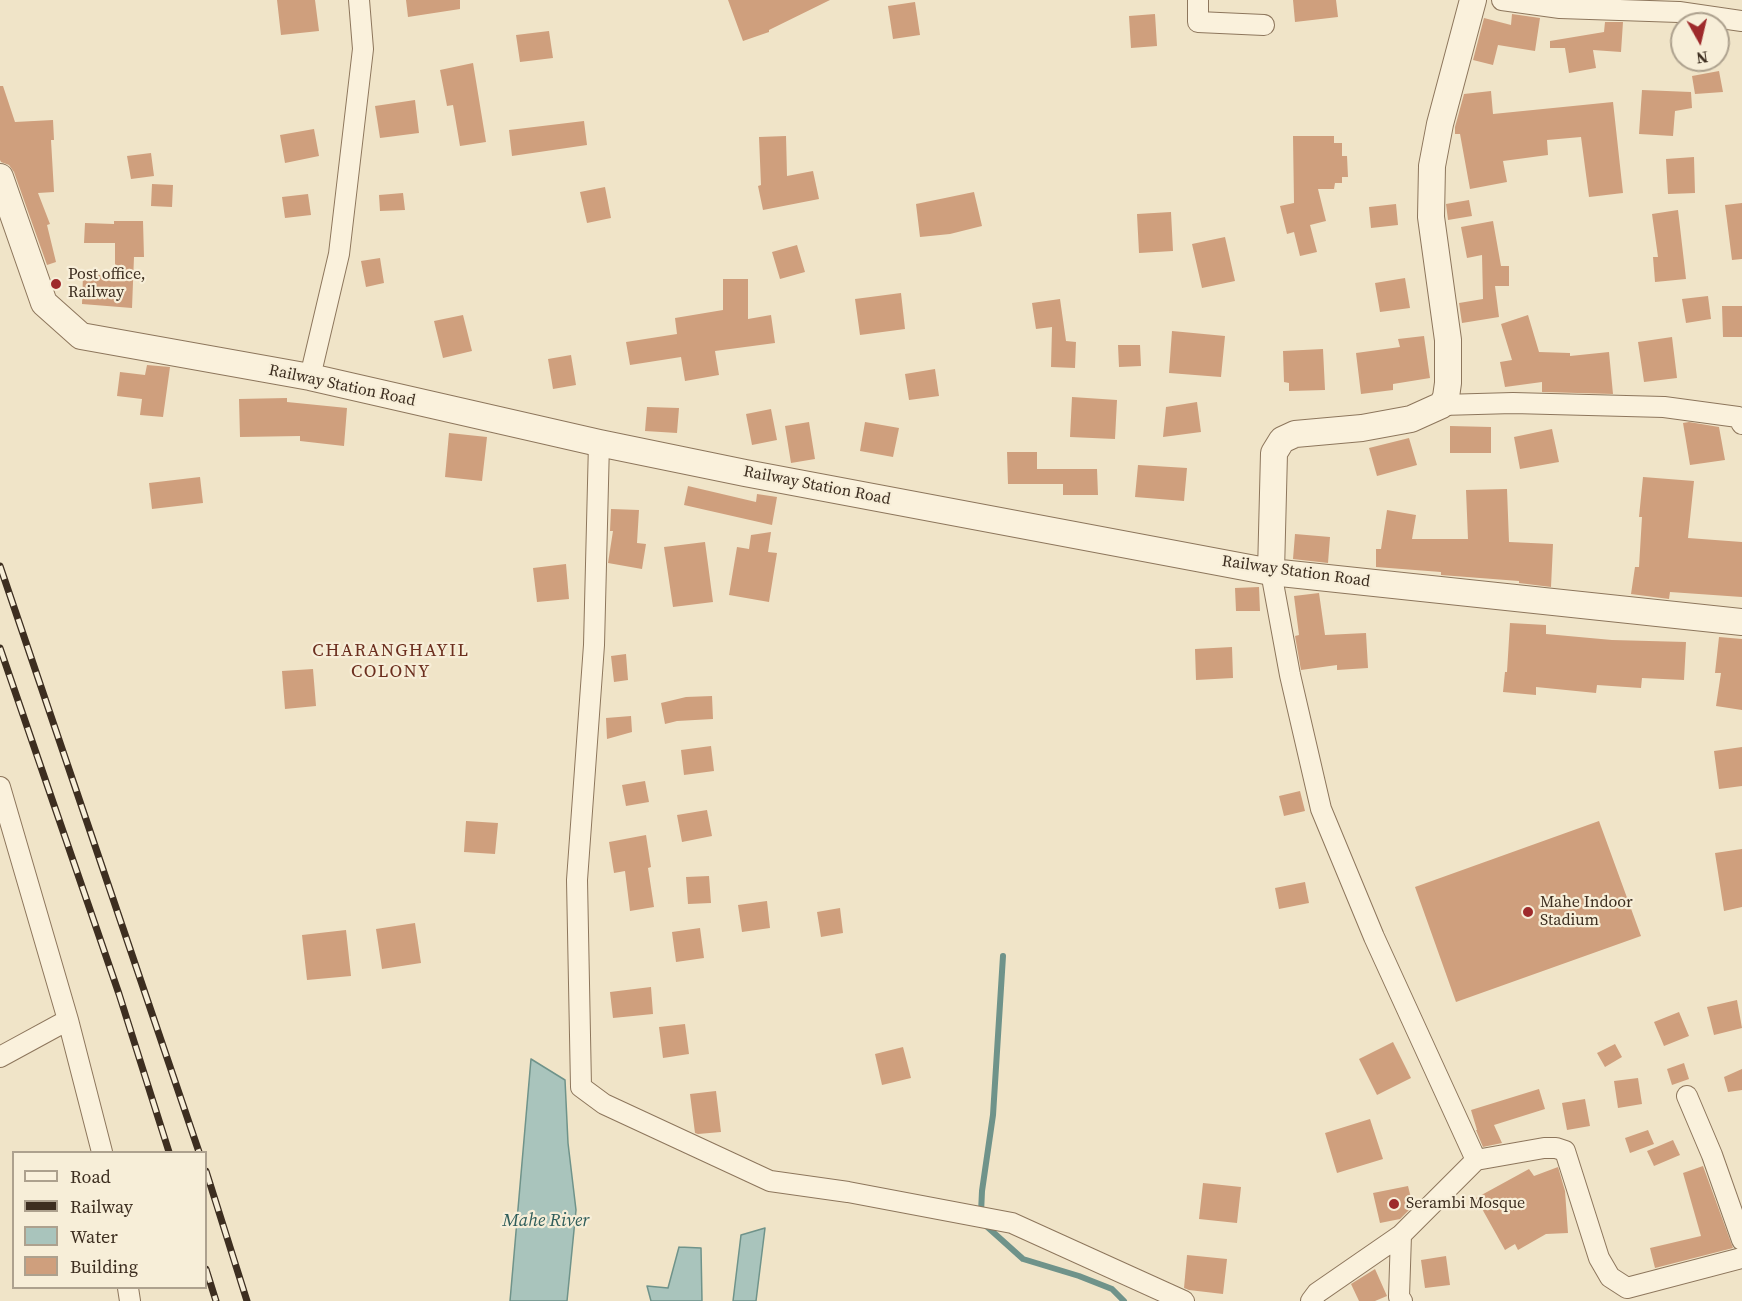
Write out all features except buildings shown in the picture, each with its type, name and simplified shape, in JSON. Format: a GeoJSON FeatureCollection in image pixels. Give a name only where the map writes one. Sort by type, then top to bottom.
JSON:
{"type":"FeatureCollection","features":[{"type":"Feature","properties":{"kind":"street"},"geometry":{"type":"LineString","coordinates":[[310,377],[339,254],[363,49],[359,0]]}},
{"type":"Feature","properties":{"kind":"street"},"geometry":{"type":"LineString","coordinates":[[1198,0],[1198,22],[1264,25]]}},
{"type":"Feature","properties":{"kind":"street"},"geometry":{"type":"LineString","coordinates":[[1442,405],[1448,383],[1449,340],[1431,217],[1432,166],[1440,124],[1473,0]]}},
{"type":"Feature","properties":{"kind":"street"},"geometry":{"type":"LineString","coordinates":[[1502,0],[1560,8],[1627,5],[1742,21]]}},
{"type":"Feature","properties":{"kind":"street","name":"Railway Station Road"},"geometry":{"type":"LineString","coordinates":[[0,177],[44,303],[81,336],[310,377],[599,443],[768,477],[1271,572],[1742,622]]}},
{"type":"Feature","properties":{"kind":"street"},"geometry":{"type":"LineString","coordinates":[[1476,1160],[1374,937],[1321,809],[1290,675],[1271,572],[1274,453],[1282,440],[1295,434],[1362,428],[1411,419],[1442,405],[1513,403],[1664,407],[1738,417],[1742,424]]}},
{"type":"Feature","properties":{"kind":"street"},"geometry":{"type":"LineString","coordinates":[[599,443],[594,645],[577,880],[581,1087],[604,1104],[770,1181],[848,1192],[1012,1223],[1184,1301]]}},
{"type":"Feature","properties":{"kind":"street"},"geometry":{"type":"LineString","coordinates":[[0,788],[68,1020],[102,1151]]}},
{"type":"Feature","properties":{"kind":"street"},"geometry":{"type":"LineString","coordinates":[[0,1057],[68,1020]]}},
{"type":"Feature","properties":{"kind":"street"},"geometry":{"type":"LineString","coordinates":[[1687,1096],[1712,1155],[1742,1240]]}},
{"type":"Feature","properties":{"kind":"street"},"geometry":{"type":"LineString","coordinates":[[1311,1301],[1317,1293],[1401,1235],[1476,1160],[1544,1148],[1565,1151],[1599,1258],[1610,1277],[1627,1288],[1742,1258]]}},
{"type":"Feature","properties":{"kind":"street"},"geometry":{"type":"LineString","coordinates":[[1401,1235],[1399,1297],[1402,1301]]}},
{"type":"Feature","properties":{"kind":"water","name":"Mahe River"},"geometry":{"type":"Polygon","coordinates":[[[531,1059],[565,1080],[568,1143],[576,1210],[567,1301],[510,1301],[531,1059]]]}},
{"type":"Feature","properties":{"kind":"water"},"geometry":{"type":"Polygon","coordinates":[[[765,1228],[756,1301],[733,1301],[741,1235],[765,1228]]]}},
{"type":"Feature","properties":{"kind":"water"},"geometry":{"type":"Polygon","coordinates":[[[679,1247],[701,1248],[702,1301],[651,1301],[647,1286],[668,1288],[679,1247]]]}},
{"type":"Feature","properties":{"kind":"waterway"},"geometry":{"type":"LineString","coordinates":[[981,1213],[993,1115],[1003,956]]}},
{"type":"Feature","properties":{"kind":"waterway"},"geometry":{"type":"LineString","coordinates":[[984,1224],[1023,1259],[1112,1289],[1124,1301]]}},
{"type":"Feature","properties":{"kind":"railway"},"geometry":{"type":"LineString","coordinates":[[0,566],[199,1151]]}},
{"type":"Feature","properties":{"kind":"railway"},"geometry":{"type":"LineString","coordinates":[[0,648],[119,994],[169,1151]]}},
{"type":"Feature","properties":{"kind":"railway"},"geometry":{"type":"LineString","coordinates":[[207,1174],[247,1301]]}},
{"type":"Feature","properties":{"kind":"railway"},"geometry":{"type":"LineString","coordinates":[[207,1272],[216,1301]]}},
{"type":"Feature","properties":{"kind":"place","name":"Post office, Railway"},"geometry":{"type":"Point","coordinates":[56,284]}},
{"type":"Feature","properties":{"kind":"place","name":"Mahe Indoor Stadium"},"geometry":{"type":"Point","coordinates":[1528,912]}},
{"type":"Feature","properties":{"kind":"place","name":"Serambi Mosque"},"geometry":{"type":"Point","coordinates":[1394,1204]}},
{"type":"Feature","properties":{"kind":"district","name":"CHARANGHAYIL COLONY"},"geometry":{"type":"Point","coordinates":[391,661]}}]}
